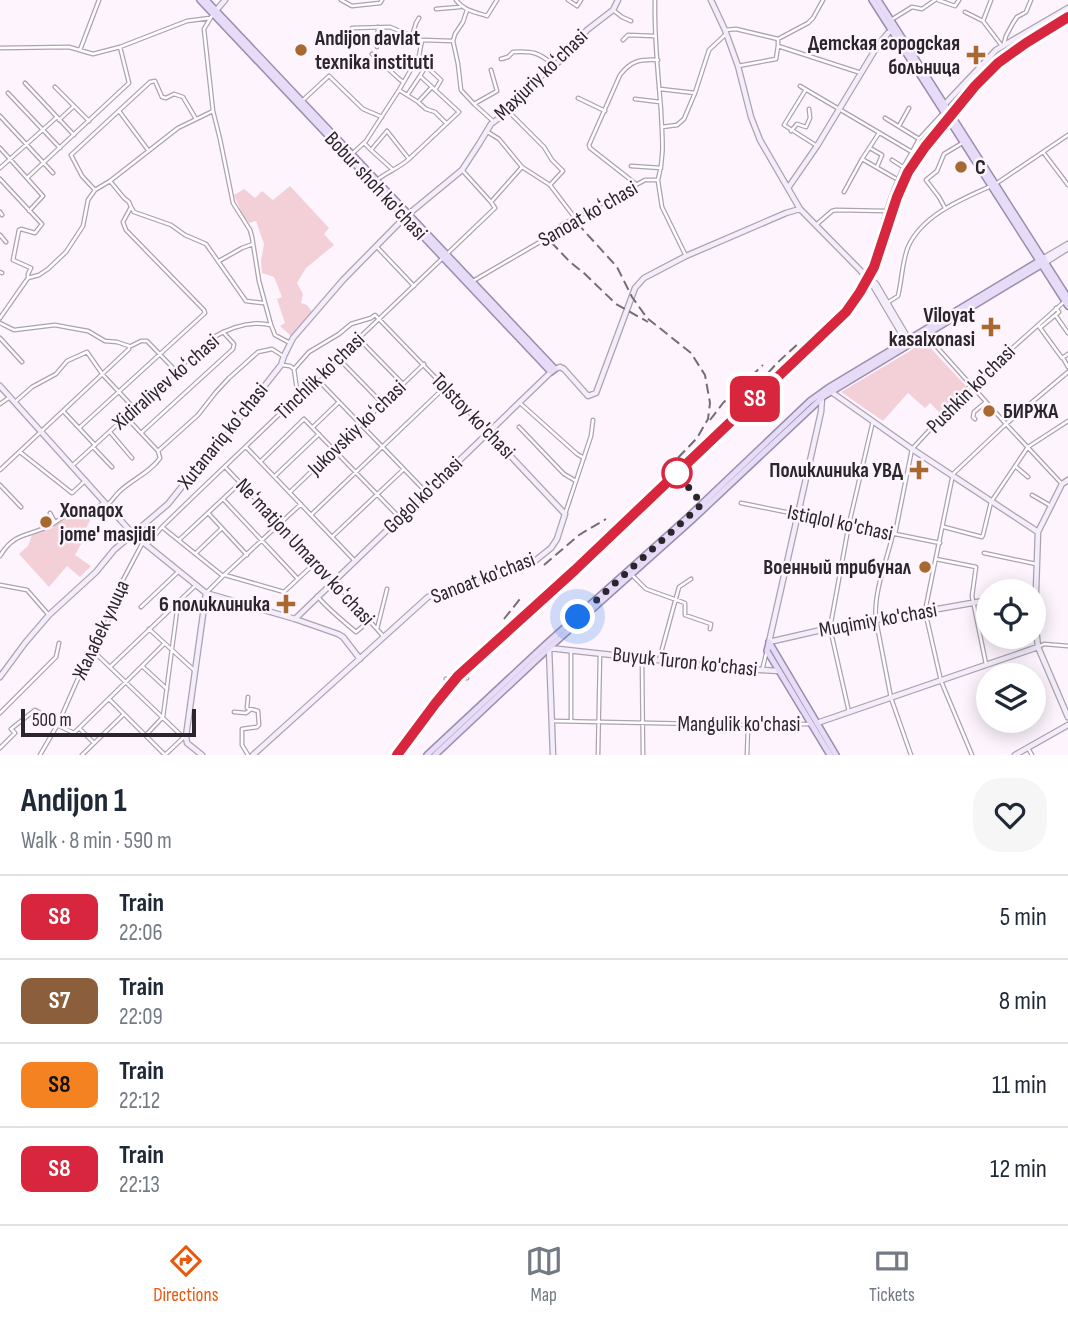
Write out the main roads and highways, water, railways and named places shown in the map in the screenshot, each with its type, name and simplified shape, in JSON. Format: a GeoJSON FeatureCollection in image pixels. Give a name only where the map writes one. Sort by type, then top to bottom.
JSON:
{"type":"FeatureCollection","features":[{"type":"Feature","properties":{"kind":"main road","name":"Bobur shoh ko'chasi"},"geometry":{"type":"LineString","coordinates":[[200,0],[553,370]]}},
{"type":"Feature","properties":{"kind":"main road","name":"Bobur shoh ko'chasi"},"geometry":{"type":"LineString","coordinates":[[206,0],[213,14],[302,101],[407,215]]}},
{"type":"Feature","properties":{"kind":"main road"},"geometry":{"type":"LineString","coordinates":[[872,0],[945,104],[1067,301]]}},
{"type":"Feature","properties":{"kind":"main road"},"geometry":{"type":"LineString","coordinates":[[878,0],[894,29]]}},
{"type":"Feature","properties":{"kind":"main road"},"geometry":{"type":"LineString","coordinates":[[912,57],[944,112],[994,184]]}},
{"type":"Feature","properties":{"kind":"main road","name":"Bobur shoh ko'chasi"},"geometry":{"type":"LineString","coordinates":[[445,256],[472,281],[524,339]]}},
{"type":"Feature","properties":{"kind":"main road"},"geometry":{"type":"LineString","coordinates":[[908,342],[926,335],[1043,261]]}},
{"type":"Feature","properties":{"kind":"main road"},"geometry":{"type":"LineString","coordinates":[[435,755],[548,646],[632,575],[820,396],[1043,261]]}},
{"type":"Feature","properties":{"kind":"main road"},"geometry":{"type":"LineString","coordinates":[[427,755],[690,519]]}},
{"type":"Feature","properties":{"kind":"main road"},"geometry":{"type":"LineString","coordinates":[[830,755],[814,724],[769,642],[767,651],[814,724],[836,755]]}},
{"type":"Feature","properties":{"kind":"railway"},"geometry":{"type":"LineString","coordinates":[[397,755],[434,705],[465,670],[516,626],[846,312],[869,277],[878,257],[896,197],[924,147],[998,63],[1068,17]]}},
{"type":"Feature","properties":{"kind":"railway"},"geometry":{"type":"LineString","coordinates":[[577,223],[617,267],[632,297],[647,318],[691,353],[705,375],[710,403],[708,419],[697,438],[675,461]]}},
{"type":"Feature","properties":{"kind":"railway"},"geometry":{"type":"LineString","coordinates":[[551,242],[616,304],[648,322]]}},
{"type":"Feature","properties":{"kind":"railway"},"geometry":{"type":"LineString","coordinates":[[758,384],[800,342]]}},
{"type":"Feature","properties":{"kind":"railway"},"geometry":{"type":"LineString","coordinates":[[710,420],[723,403],[763,365]]}},
{"type":"Feature","properties":{"kind":"railway"},"geometry":{"type":"LineString","coordinates":[[544,565],[579,535],[606,519]]}},
{"type":"Feature","properties":{"kind":"railway"},"geometry":{"type":"LineString","coordinates":[[504,619],[520,599]]}},
{"type":"Feature","properties":{"kind":"train","name":"S8"},"geometry":{"type":"LineString","coordinates":[[397,755],[458,676],[575,570],[846,312],[874,267],[902,184],[925,147],[975,86],[998,63],[1068,17]]}},
{"type":"Feature","properties":{"kind":"place","name":"Andijon davlat texnika instituti"},"geometry":{"type":"Point","coordinates":[301,50]}},
{"type":"Feature","properties":{"kind":"place","name":"Детская городская больница"},"geometry":{"type":"Point","coordinates":[976,55]}},
{"type":"Feature","properties":{"kind":"place","name":"С"},"geometry":{"type":"Point","coordinates":[961,167]}},
{"type":"Feature","properties":{"kind":"place","name":"Viloyat kasalxonasi"},"geometry":{"type":"Point","coordinates":[991,327]}},
{"type":"Feature","properties":{"kind":"place","name":"БИРЖА"},"geometry":{"type":"Point","coordinates":[989,411]}},
{"type":"Feature","properties":{"kind":"place","name":"Поликлиника УВД"},"geometry":{"type":"Point","coordinates":[919,470]}},
{"type":"Feature","properties":{"kind":"place","name":"Xonaqox jome' masjidi"},"geometry":{"type":"Point","coordinates":[46,522]}},
{"type":"Feature","properties":{"kind":"place","name":"Военный трибунал"},"geometry":{"type":"Point","coordinates":[925,567]}},
{"type":"Feature","properties":{"kind":"place","name":"6 поликлиника"},"geometry":{"type":"Point","coordinates":[286,604]}}]}
